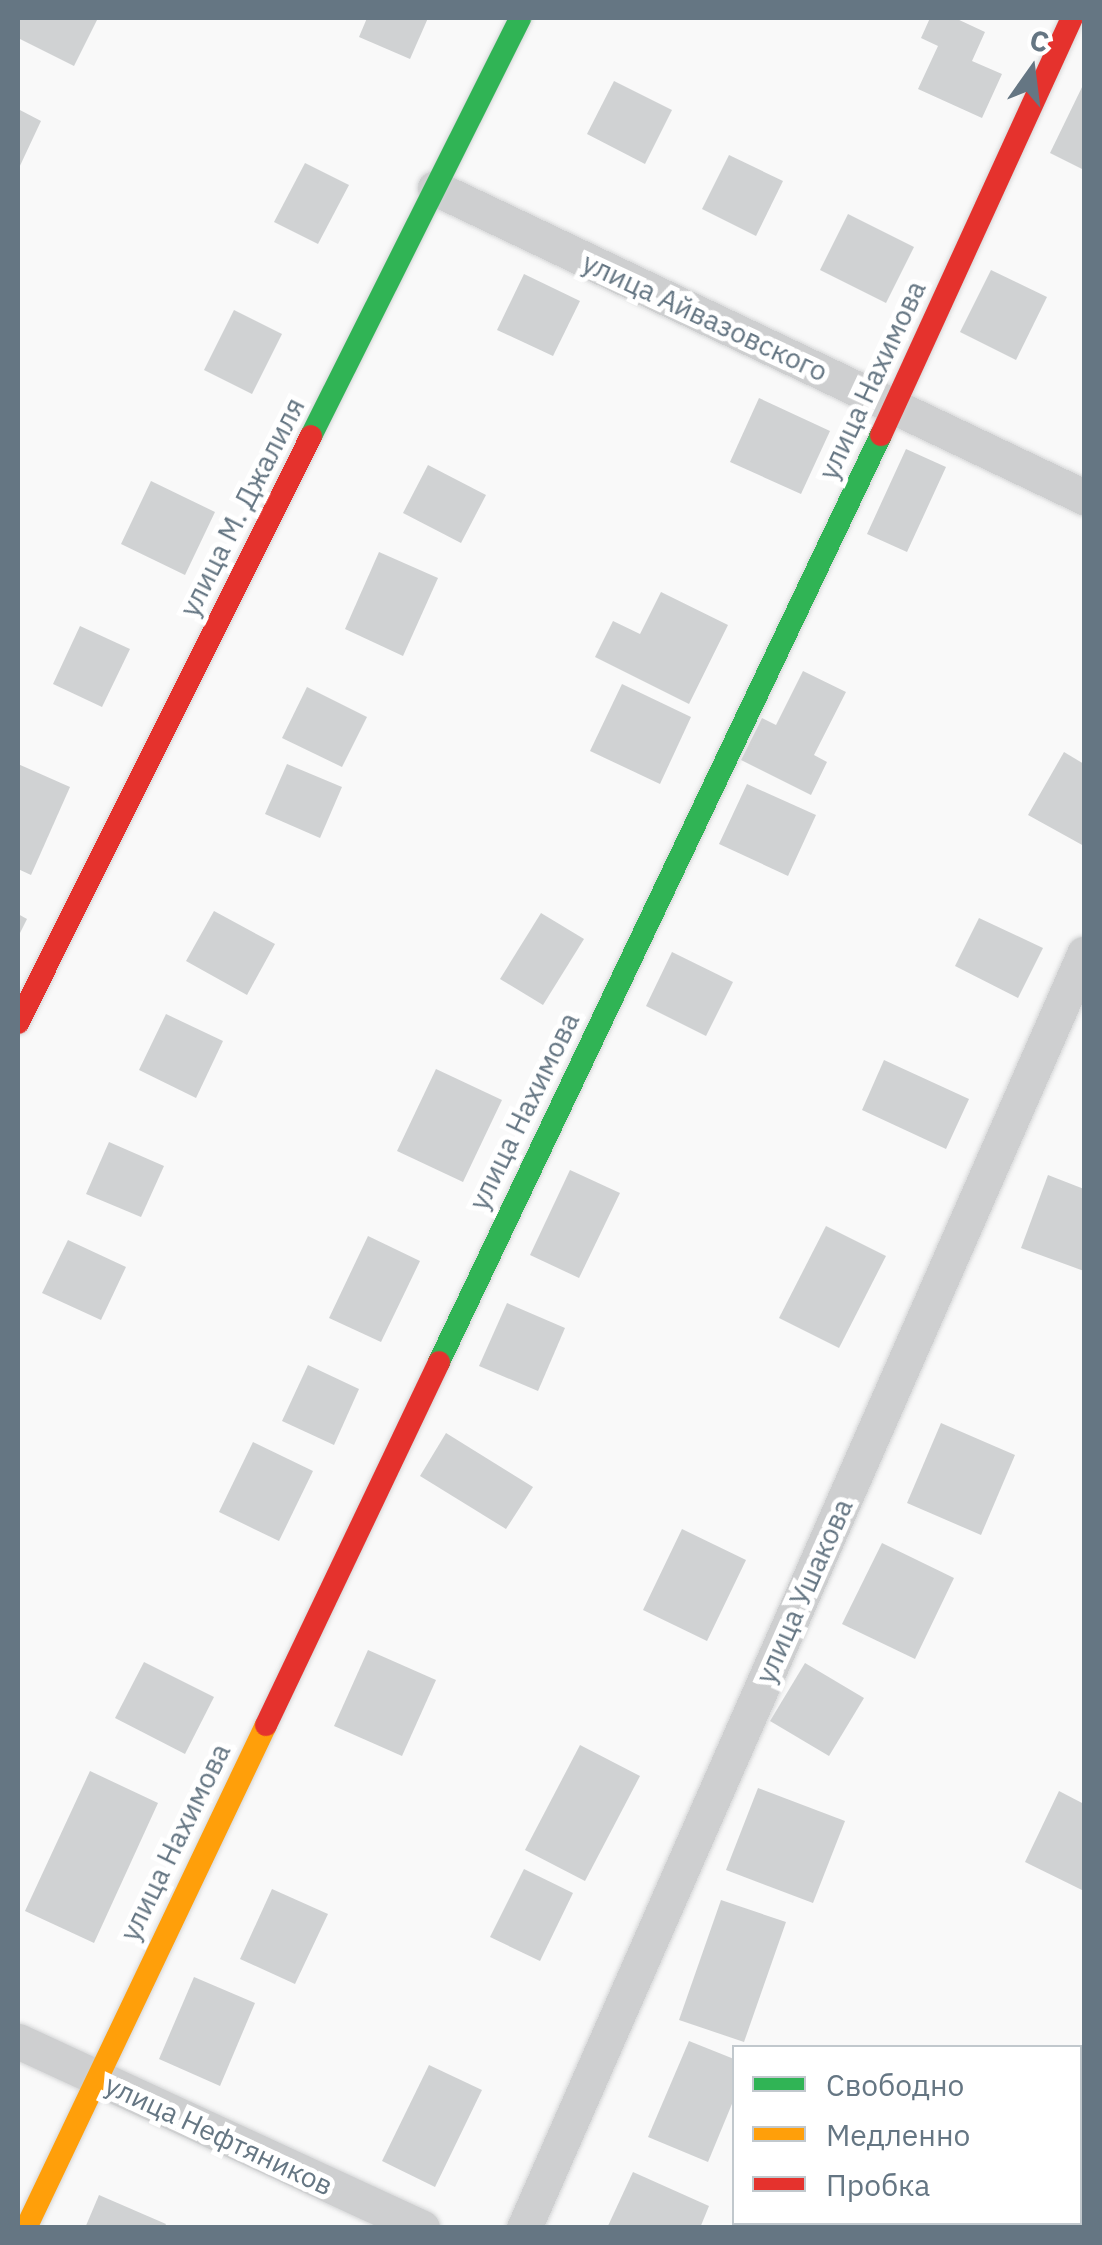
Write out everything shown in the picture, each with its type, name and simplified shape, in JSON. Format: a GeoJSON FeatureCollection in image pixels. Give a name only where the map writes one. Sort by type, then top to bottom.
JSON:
{"type":"FeatureCollection","features":[{"type":"Feature","properties":{"kind":"street","name":"улица М. Джалиля"},"geometry":{"type":"LineString","coordinates":[[18,1022],[520,18]]}},
{"type":"Feature","properties":{"kind":"street","name":"улица Нахимова"},"geometry":{"type":"LineString","coordinates":[[26,2228],[894,407],[1072,18]]}},
{"type":"Feature","properties":{"kind":"street","name":"улица Айвазовского"},"geometry":{"type":"LineString","coordinates":[[435,188],[1084,497]]}},
{"type":"Feature","properties":{"kind":"street","name":"улица Ушакова"},"geometry":{"type":"LineString","coordinates":[[524,2228],[1084,954]]}},
{"type":"Feature","properties":{"kind":"street","name":"улица Нефтяников"},"geometry":{"type":"LineString","coordinates":[[18,2040],[422,2228]]}},
{"type":"Feature","properties":{"kind":"building"},"geometry":{"type":"Polygon","coordinates":[[[18,18],[98,18],[74,66],[18,38],[18,18]]]}},
{"type":"Feature","properties":{"kind":"building"},"geometry":{"type":"Polygon","coordinates":[[[367,18],[428,18],[410,59],[359,37],[367,18]]]}},
{"type":"Feature","properties":{"kind":"building"},"geometry":{"type":"Polygon","coordinates":[[[930,18],[955,18],[985,32],[972,61],[1002,74],[982,118],[918,89],[938,46],[921,38],[930,18]]]}},
{"type":"Feature","properties":{"kind":"building"},"geometry":{"type":"Polygon","coordinates":[[[614,81],[672,110],[645,164],[587,134],[614,81]]]}},
{"type":"Feature","properties":{"kind":"building"},"geometry":{"type":"Polygon","coordinates":[[[1084,83],[1084,170],[1050,153],[1084,83]]]}},
{"type":"Feature","properties":{"kind":"building"},"geometry":{"type":"Polygon","coordinates":[[[18,109],[41,121],[18,170],[18,109]]]}},
{"type":"Feature","properties":{"kind":"building"},"geometry":{"type":"Polygon","coordinates":[[[729,155],[783,181],[756,236],[702,209],[729,155]]]}},
{"type":"Feature","properties":{"kind":"building"},"geometry":{"type":"Polygon","coordinates":[[[305,163],[349,185],[318,244],[274,222],[305,163]]]}},
{"type":"Feature","properties":{"kind":"building"},"geometry":{"type":"Polygon","coordinates":[[[848,214],[914,247],[886,303],[820,270],[848,214]]]}},
{"type":"Feature","properties":{"kind":"building"},"geometry":{"type":"Polygon","coordinates":[[[991,270],[1047,297],[1016,360],[960,332],[991,270]]]}},
{"type":"Feature","properties":{"kind":"building"},"geometry":{"type":"Polygon","coordinates":[[[524,274],[580,301],[553,356],[497,330],[524,274]]]}},
{"type":"Feature","properties":{"kind":"building"},"geometry":{"type":"Polygon","coordinates":[[[234,310],[282,334],[252,394],[204,370],[234,310]]]}},
{"type":"Feature","properties":{"kind":"building"},"geometry":{"type":"Polygon","coordinates":[[[759,398],[830,431],[801,494],[730,462],[759,398]]]}},
{"type":"Feature","properties":{"kind":"building"},"geometry":{"type":"Polygon","coordinates":[[[906,449],[946,467],[907,552],[867,534],[906,449]]]}},
{"type":"Feature","properties":{"kind":"building"},"geometry":{"type":"Polygon","coordinates":[[[428,465],[486,495],[461,543],[403,513],[428,465]]]}},
{"type":"Feature","properties":{"kind":"building"},"geometry":{"type":"Polygon","coordinates":[[[151,481],[215,512],[185,575],[121,544],[151,481]]]}},
{"type":"Feature","properties":{"kind":"building"},"geometry":{"type":"Polygon","coordinates":[[[379,552],[438,578],[403,656],[345,629],[379,552]]]}},
{"type":"Feature","properties":{"kind":"building"},"geometry":{"type":"Polygon","coordinates":[[[661,592],[728,625],[689,704],[595,657],[613,621],[640,634],[661,592]]]}},
{"type":"Feature","properties":{"kind":"building"},"geometry":{"type":"Polygon","coordinates":[[[80,626],[130,649],[102,707],[53,684],[80,626]]]}},
{"type":"Feature","properties":{"kind":"building"},"geometry":{"type":"Polygon","coordinates":[[[803,671],[846,692],[814,755],[827,762],[811,795],[741,760],[762,718],[776,725],[803,671]]]}},
{"type":"Feature","properties":{"kind":"building"},"geometry":{"type":"Polygon","coordinates":[[[622,684],[691,717],[660,784],[590,751],[622,684]]]}},
{"type":"Feature","properties":{"kind":"building"},"geometry":{"type":"Polygon","coordinates":[[[307,687],[367,717],[342,767],[282,738],[307,687]]]}},
{"type":"Feature","properties":{"kind":"building"},"geometry":{"type":"Polygon","coordinates":[[[1064,752],[1084,764],[1084,846],[1028,815],[1064,752]]]}},
{"type":"Feature","properties":{"kind":"building"},"geometry":{"type":"Polygon","coordinates":[[[18,764],[70,787],[31,875],[18,869],[18,764]]]}},
{"type":"Feature","properties":{"kind":"building"},"geometry":{"type":"Polygon","coordinates":[[[287,764],[342,787],[320,838],[265,814],[287,764]]]}},
{"type":"Feature","properties":{"kind":"building"},"geometry":{"type":"Polygon","coordinates":[[[747,784],[816,815],[788,876],[719,844],[747,784]]]}},
{"type":"Feature","properties":{"kind":"building"},"geometry":{"type":"Polygon","coordinates":[[[214,911],[275,944],[247,995],[186,961],[214,911]]]}},
{"type":"Feature","properties":{"kind":"building"},"geometry":{"type":"Polygon","coordinates":[[[541,913],[584,939],[543,1005],[500,979],[541,913]]]}},
{"type":"Feature","properties":{"kind":"building"},"geometry":{"type":"Polygon","coordinates":[[[18,914],[27,919],[18,937],[18,914]]]}},
{"type":"Feature","properties":{"kind":"building"},"geometry":{"type":"Polygon","coordinates":[[[979,918],[1043,948],[1018,998],[955,966],[979,918]]]}},
{"type":"Feature","properties":{"kind":"building"},"geometry":{"type":"Polygon","coordinates":[[[672,952],[733,982],[706,1036],[646,1006],[672,952]]]}},
{"type":"Feature","properties":{"kind":"building"},"geometry":{"type":"Polygon","coordinates":[[[166,1014],[223,1041],[196,1098],[139,1070],[166,1014]]]}},
{"type":"Feature","properties":{"kind":"building"},"geometry":{"type":"Polygon","coordinates":[[[884,1060],[969,1099],[946,1149],[862,1110],[884,1060]]]}},
{"type":"Feature","properties":{"kind":"building"},"geometry":{"type":"Polygon","coordinates":[[[436,1069],[502,1100],[463,1182],[397,1151],[436,1069]]]}},
{"type":"Feature","properties":{"kind":"building"},"geometry":{"type":"Polygon","coordinates":[[[109,1142],[164,1166],[141,1217],[86,1194],[109,1142]]]}},
{"type":"Feature","properties":{"kind":"building"},"geometry":{"type":"Polygon","coordinates":[[[570,1170],[620,1193],[579,1278],[530,1255],[570,1170]]]}},
{"type":"Feature","properties":{"kind":"building"},"geometry":{"type":"Polygon","coordinates":[[[1048,1175],[1084,1189],[1084,1271],[1021,1248],[1048,1175]]]}},
{"type":"Feature","properties":{"kind":"building"},"geometry":{"type":"Polygon","coordinates":[[[826,1226],[886,1256],[839,1348],[779,1318],[826,1226]]]}},
{"type":"Feature","properties":{"kind":"building"},"geometry":{"type":"Polygon","coordinates":[[[368,1236],[420,1261],[381,1342],[329,1318],[368,1236]]]}},
{"type":"Feature","properties":{"kind":"building"},"geometry":{"type":"Polygon","coordinates":[[[68,1240],[126,1267],[101,1320],[42,1293],[68,1240]]]}},
{"type":"Feature","properties":{"kind":"building"},"geometry":{"type":"Polygon","coordinates":[[[507,1303],[565,1328],[538,1391],[479,1366],[507,1303]]]}},
{"type":"Feature","properties":{"kind":"building"},"geometry":{"type":"Polygon","coordinates":[[[308,1365],[359,1389],[334,1445],[282,1421],[308,1365]]]}},
{"type":"Feature","properties":{"kind":"building"},"geometry":{"type":"Polygon","coordinates":[[[941,1423],[1015,1455],[981,1535],[907,1503],[941,1423]]]}},
{"type":"Feature","properties":{"kind":"building"},"geometry":{"type":"Polygon","coordinates":[[[446,1433],[533,1487],[506,1529],[420,1476],[446,1433]]]}},
{"type":"Feature","properties":{"kind":"building"},"geometry":{"type":"Polygon","coordinates":[[[253,1442],[313,1471],[279,1541],[219,1512],[253,1442]]]}},
{"type":"Feature","properties":{"kind":"building"},"geometry":{"type":"Polygon","coordinates":[[[682,1529],[746,1560],[707,1641],[643,1610],[682,1529]]]}},
{"type":"Feature","properties":{"kind":"building"},"geometry":{"type":"Polygon","coordinates":[[[882,1543],[954,1578],[915,1659],[842,1624],[882,1543]]]}},
{"type":"Feature","properties":{"kind":"building"},"geometry":{"type":"Polygon","coordinates":[[[368,1650],[436,1680],[402,1756],[334,1726],[368,1650]]]}},
{"type":"Feature","properties":{"kind":"building"},"geometry":{"type":"Polygon","coordinates":[[[144,1662],[214,1697],[185,1754],[115,1718],[144,1662]]]}},
{"type":"Feature","properties":{"kind":"building"},"geometry":{"type":"Polygon","coordinates":[[[805,1663],[864,1698],[829,1756],[770,1721],[805,1663]]]}},
{"type":"Feature","properties":{"kind":"building"},"geometry":{"type":"Polygon","coordinates":[[[580,1745],[640,1776],[585,1881],[525,1850],[580,1745]]]}},
{"type":"Feature","properties":{"kind":"building"},"geometry":{"type":"Polygon","coordinates":[[[90,1771],[158,1803],[94,1943],[25,1911],[90,1771]]]}},
{"type":"Feature","properties":{"kind":"building"},"geometry":{"type":"Polygon","coordinates":[[[758,1788],[845,1821],[813,1903],[726,1870],[758,1788]]]}},
{"type":"Feature","properties":{"kind":"building"},"geometry":{"type":"Polygon","coordinates":[[[1059,1791],[1084,1804],[1084,1891],[1025,1862],[1059,1791]]]}},
{"type":"Feature","properties":{"kind":"building"},"geometry":{"type":"Polygon","coordinates":[[[524,1869],[573,1893],[540,1961],[490,1937],[524,1869]]]}},
{"type":"Feature","properties":{"kind":"building"},"geometry":{"type":"Polygon","coordinates":[[[272,1889],[328,1914],[295,1984],[240,1959],[272,1889]]]}},
{"type":"Feature","properties":{"kind":"building"},"geometry":{"type":"Polygon","coordinates":[[[721,1900],[786,1922],[744,2042],[679,2020],[721,1900]]]}},
{"type":"Feature","properties":{"kind":"building"},"geometry":{"type":"Polygon","coordinates":[[[194,1977],[255,2003],[220,2086],[159,2059],[194,1977]]]}},
{"type":"Feature","properties":{"kind":"building"},"geometry":{"type":"Polygon","coordinates":[[[689,2041],[732,2058],[732,2104],[708,2162],[648,2137],[689,2041]]]}},
{"type":"Feature","properties":{"kind":"building"},"geometry":{"type":"Polygon","coordinates":[[[429,2065],[482,2090],[435,2187],[382,2161],[429,2065]]]}},
{"type":"Feature","properties":{"kind":"building"},"geometry":{"type":"Polygon","coordinates":[[[633,2172],[709,2206],[700,2228],[607,2228],[633,2172]]]}},
{"type":"Feature","properties":{"kind":"building"},"geometry":{"type":"Polygon","coordinates":[[[99,2195],[166,2224],[164,2228],[85,2228],[99,2195]]]}},
{"type":"Feature","properties":{"kind":"building"},"geometry":{"type":"Polygon","coordinates":[[[917,2225],[960,2225],[916,2228],[917,2225]]]}},
{"type":"Feature","properties":{"kind":"traffic: fast"},"geometry":{"type":"LineString","coordinates":[[311,436],[520,18]]}},
{"type":"Feature","properties":{"kind":"traffic: fast"},"geometry":{"type":"LineString","coordinates":[[439,1362],[881,435]]}},
{"type":"Feature","properties":{"kind":"traffic: slow"},"geometry":{"type":"LineString","coordinates":[[26,2228],[266,1725]]}},
{"type":"Feature","properties":{"kind":"traffic: jam"},"geometry":{"type":"LineString","coordinates":[[881,435],[1072,18]]}},
{"type":"Feature","properties":{"kind":"traffic: jam"},"geometry":{"type":"LineString","coordinates":[[18,1023],[311,436]]}},
{"type":"Feature","properties":{"kind":"traffic: jam"},"geometry":{"type":"LineString","coordinates":[[266,1725],[439,1362]]}}]}
